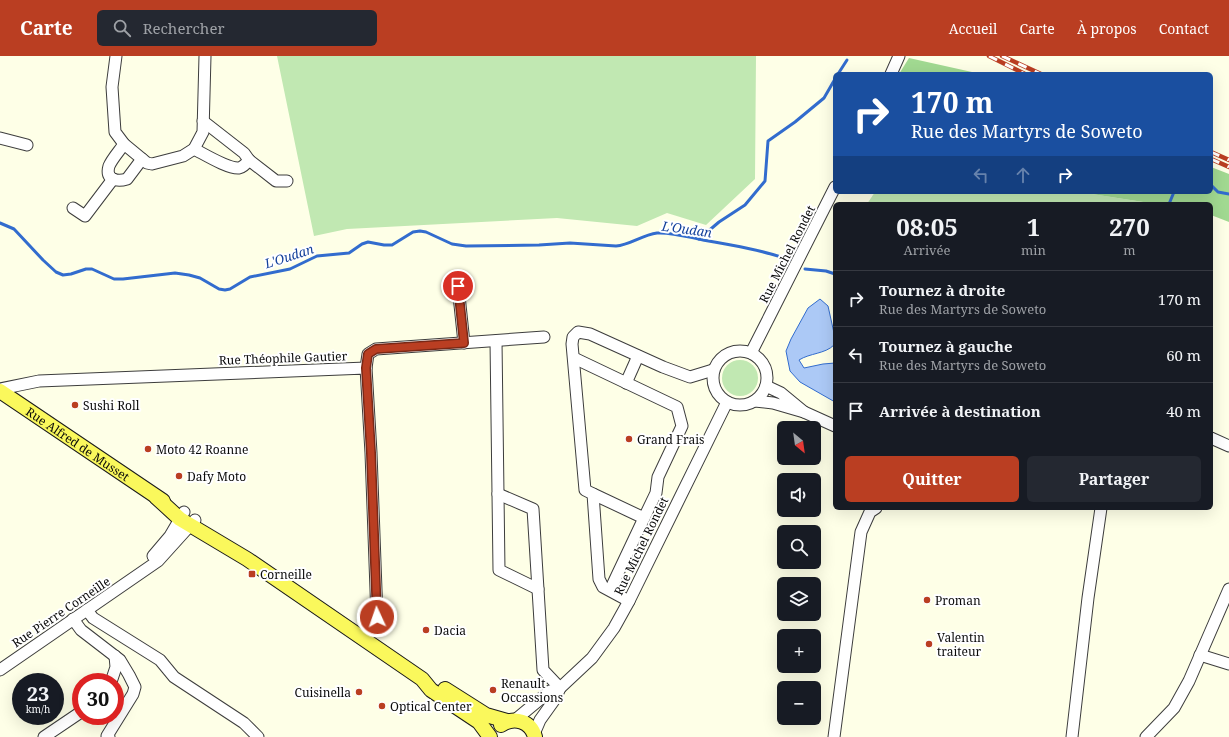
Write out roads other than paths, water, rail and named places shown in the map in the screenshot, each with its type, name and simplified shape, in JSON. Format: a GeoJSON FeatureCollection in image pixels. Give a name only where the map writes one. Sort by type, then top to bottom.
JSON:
{"type":"FeatureCollection","features":[{"type":"Feature","properties":{"kind":"main road","name":"Rue Alfred de Musset"},"geometry":{"type":"LineString","coordinates":[[0,390],[422,679],[431,690],[478,722],[490,737]]}},
{"type":"Feature","properties":{"kind":"main road","name":"Rue Alfred de Musset"},"geometry":{"type":"LineString","coordinates":[[422,679],[435,683],[486,715],[526,724],[535,735]]}},
{"type":"Feature","properties":{"kind":"main road"},"geometry":{"type":"LineString","coordinates":[[493,737],[499,727],[511,721]]}},
{"type":"Feature","properties":{"kind":"street"},"geometry":{"type":"LineString","coordinates":[[116,56],[112,88],[115,132],[124,144],[147,163],[152,164],[184,156],[194,149],[203,132],[205,56]]}},
{"type":"Feature","properties":{"kind":"street"},"geometry":{"type":"LineString","coordinates":[[892,72],[900,56]]}},
{"type":"Feature","properties":{"kind":"street"},"geometry":{"type":"LineString","coordinates":[[203,121],[244,153],[249,160],[276,181],[287,181]]}},
{"type":"Feature","properties":{"kind":"street"},"geometry":{"type":"LineString","coordinates":[[0,138],[27,145]]}},
{"type":"Feature","properties":{"kind":"street"},"geometry":{"type":"LineString","coordinates":[[124,144],[109,166],[109,174],[113,180],[118,181],[127,179],[142,159]]}},
{"type":"Feature","properties":{"kind":"street"},"geometry":{"type":"LineString","coordinates":[[194,149],[233,168],[241,168],[249,160]]}},
{"type":"Feature","properties":{"kind":"street"},"geometry":{"type":"LineString","coordinates":[[73,208],[85,216],[113,180]]}},
{"type":"Feature","properties":{"kind":"street","name":"Rue Michel Rondet"},"geometry":{"type":"LineString","coordinates":[[751,353],[833,191]]}},
{"type":"Feature","properties":{"kind":"street"},"geometry":{"type":"LineString","coordinates":[[458,286],[464,343]]}},
{"type":"Feature","properties":{"kind":"street"},"geometry":{"type":"LineString","coordinates":[[644,518],[585,490],[572,344],[573,337],[578,332],[590,334],[638,356],[690,377],[713,370]]}},
{"type":"Feature","properties":{"kind":"street"},"geometry":{"type":"LineString","coordinates":[[365,639],[375,625],[377,617],[371,453],[366,368],[368,354],[376,349],[544,337]]}},
{"type":"Feature","properties":{"kind":"street"},"geometry":{"type":"LineString","coordinates":[[496,341],[499,570],[538,589]]}},
{"type":"Feature","properties":{"kind":"street"},"geometry":{"type":"LineString","coordinates":[[755,401],[760,397],[766,386],[766,370],[763,363],[758,357],[751,353],[742,351],[724,355],[713,370],[712,380],[714,389],[720,397],[727,402],[741,405],[755,401],[773,403],[804,412],[833,425]]}},
{"type":"Feature","properties":{"kind":"street"},"geometry":{"type":"LineString","coordinates":[[626,383],[638,356]]}},
{"type":"Feature","properties":{"kind":"street"},"geometry":{"type":"LineString","coordinates":[[574,358],[677,407],[682,426],[658,477],[656,493],[610,590]]}},
{"type":"Feature","properties":{"kind":"street","name":"Rue Théophile Gautier"},"geometry":{"type":"LineString","coordinates":[[0,390],[39,381],[366,368]]}},
{"type":"Feature","properties":{"kind":"street"},"geometry":{"type":"LineString","coordinates":[[766,386],[781,393],[804,412]]}},
{"type":"Feature","properties":{"kind":"street","name":"Rue Michel Rondet"},"geometry":{"type":"LineString","coordinates":[[535,735],[540,720],[555,699],[560,688],[592,658],[614,628],[629,601],[727,402]]}},
{"type":"Feature","properties":{"kind":"street"},"geometry":{"type":"LineString","coordinates":[[1213,439],[1229,446]]}},
{"type":"Feature","properties":{"kind":"street"},"geometry":{"type":"LineString","coordinates":[[498,494],[532,509],[543,670],[560,688]]}},
{"type":"Feature","properties":{"kind":"street"},"geometry":{"type":"LineString","coordinates":[[593,494],[599,578],[603,587],[629,601]]}},
{"type":"Feature","properties":{"kind":"street"},"geometry":{"type":"LineString","coordinates":[[834,737],[861,532],[870,512],[873,510]]}},
{"type":"Feature","properties":{"kind":"street"},"geometry":{"type":"LineString","coordinates":[[1072,737],[1100,510]]}},
{"type":"Feature","properties":{"kind":"street","name":"Rue Pierre Corneille"},"geometry":{"type":"LineString","coordinates":[[0,670],[137,577],[170,536],[187,519]]}},
{"type":"Feature","properties":{"kind":"street"},"geometry":{"type":"LineString","coordinates":[[1146,737],[1174,708],[1189,681],[1229,589]]}},
{"type":"Feature","properties":{"kind":"street"},"geometry":{"type":"LineString","coordinates":[[87,610],[93,618],[160,660],[174,677],[244,723],[258,737]]}},
{"type":"Feature","properties":{"kind":"street"},"geometry":{"type":"LineString","coordinates":[[73,619],[80,630],[120,660],[135,688],[133,694],[107,736],[109,737]]}},
{"type":"Feature","properties":{"kind":"street"},"geometry":{"type":"LineString","coordinates":[[1200,655],[1229,664]]}},
{"type":"Feature","properties":{"kind":"street"},"geometry":{"type":"LineString","coordinates":[[114,673],[116,667],[115,656]]}},
{"type":"Feature","properties":{"kind":"street","name":"Rue Michel Rondet"},"geometry":{"type":"LineString","coordinates":[[511,721],[550,691],[560,688]]}},
{"type":"Feature","properties":{"kind":"street"},"geometry":{"type":"LineString","coordinates":[[44,737],[72,718]]}},
{"type":"Feature","properties":{"kind":"water"},"geometry":{"type":"Polygon","coordinates":[[[820,299],[828,306],[833,328],[833,346],[826,350],[799,360],[804,368],[833,363],[833,401],[800,382],[790,371],[786,351],[808,308],[820,299]]]}},
{"type":"Feature","properties":{"kind":"waterway"},"geometry":{"type":"LineString","coordinates":[[839,72],[847,60]]}},
{"type":"Feature","properties":{"kind":"waterway"},"geometry":{"type":"LineString","coordinates":[[699,239],[719,222],[745,205],[765,181],[768,141],[795,122],[824,98],[833,82]]}},
{"type":"Feature","properties":{"kind":"waterway","name":"L'Oudan"},"geometry":{"type":"LineString","coordinates":[[1213,187],[1218,192],[1229,194]]}},
{"type":"Feature","properties":{"kind":"waterway","name":"L'Oudan"},"geometry":{"type":"LineString","coordinates":[[1170,202],[1173,194]]}},
{"type":"Feature","properties":{"kind":"waterway","name":"L'Oudan"},"geometry":{"type":"LineString","coordinates":[[0,223],[14,229],[43,260],[56,272],[63,275],[86,269],[92,269],[114,279],[175,273],[200,278],[219,289],[225,290],[230,289],[250,277],[290,269],[317,256],[349,253],[362,244],[368,242],[392,245],[413,232],[420,231],[426,232],[452,244],[466,246],[570,243],[616,246],[626,244],[652,234],[668,233],[747,248],[790,260]]}},
{"type":"Feature","properties":{"kind":"waterway","name":"L'Oudan"},"geometry":{"type":"LineString","coordinates":[[805,269],[826,271],[833,273]]}},
{"type":"Feature","properties":{"kind":"railway"},"geometry":{"type":"LineString","coordinates":[[989,56],[1021,72]]}},
{"type":"Feature","properties":{"kind":"railway"},"geometry":{"type":"LineString","coordinates":[[1002,56],[1037,72]]}},
{"type":"Feature","properties":{"kind":"railway"},"geometry":{"type":"LineString","coordinates":[[1213,153],[1229,160]]}},
{"type":"Feature","properties":{"kind":"railway"},"geometry":{"type":"LineString","coordinates":[[1213,160],[1229,167]]}},
{"type":"Feature","properties":{"kind":"place","name":"Sushi Roll"},"geometry":{"type":"Point","coordinates":[75,405]}},
{"type":"Feature","properties":{"kind":"place","name":"Grand Frais"},"geometry":{"type":"Point","coordinates":[629,439]}},
{"type":"Feature","properties":{"kind":"place","name":"Moto 42 Roanne"},"geometry":{"type":"Point","coordinates":[148,449]}},
{"type":"Feature","properties":{"kind":"place","name":"Dafy Moto"},"geometry":{"type":"Point","coordinates":[179,476]}},
{"type":"Feature","properties":{"kind":"place","name":"Corneille"},"geometry":{"type":"Point","coordinates":[252,574]}},
{"type":"Feature","properties":{"kind":"place","name":"Proman"},"geometry":{"type":"Point","coordinates":[927,600]}},
{"type":"Feature","properties":{"kind":"place","name":"Dacia"},"geometry":{"type":"Point","coordinates":[426,630]}},
{"type":"Feature","properties":{"kind":"place","name":"Valentin traiteur"},"geometry":{"type":"Point","coordinates":[929,644]}},
{"type":"Feature","properties":{"kind":"place","name":"Renault Occassions"},"geometry":{"type":"Point","coordinates":[493,690]}},
{"type":"Feature","properties":{"kind":"place","name":"Cuisinella"},"geometry":{"type":"Point","coordinates":[359,692]}},
{"type":"Feature","properties":{"kind":"place","name":"Optical Center"},"geometry":{"type":"Point","coordinates":[382,706]}}]}
